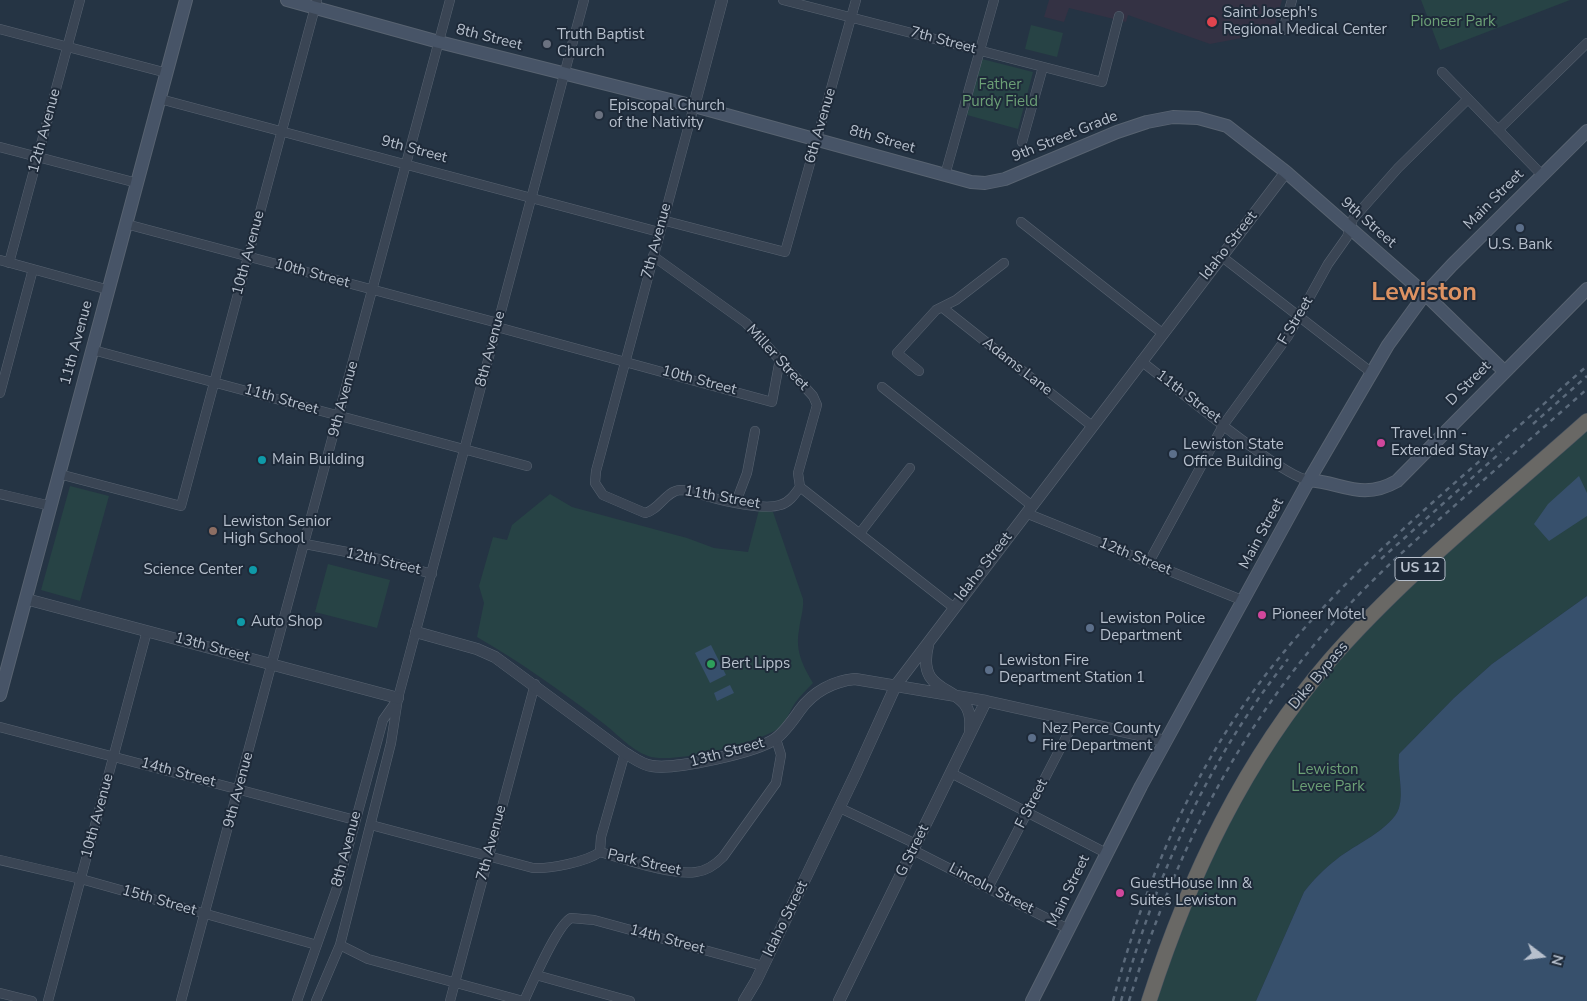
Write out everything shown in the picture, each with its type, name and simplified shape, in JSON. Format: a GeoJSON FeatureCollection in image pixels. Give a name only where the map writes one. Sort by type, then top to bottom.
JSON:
{"type":"FeatureCollection","features":[{"type":"Feature","properties":{"kind":"highway","name":"Dike Bypass"},"geometry":{"type":"LineString","coordinates":[[1149,1001],[1165,949],[1198,867],[1236,795],[1290,711],[1329,661],[1380,606],[1466,527],[1587,421]]}},
{"type":"Feature","properties":{"kind":"main road","name":"11th Avenue"},"geometry":{"type":"LineString","coordinates":[[0,695],[186,0]]}},
{"type":"Feature","properties":{"kind":"main road","name":"8th Street"},"geometry":{"type":"LineString","coordinates":[[287,0],[316,4],[439,42],[694,106],[945,175]]}},
{"type":"Feature","properties":{"kind":"main road","name":"9th Street Grade"},"geometry":{"type":"LineString","coordinates":[[945,175],[971,182],[994,182],[1117,132],[1173,117],[1198,118]]}},
{"type":"Feature","properties":{"kind":"main road","name":"9th Street"},"geometry":{"type":"LineString","coordinates":[[1198,118],[1227,126],[1286,172],[1425,294],[1504,372]]}},
{"type":"Feature","properties":{"kind":"main road","name":"Main Street"},"geometry":{"type":"LineString","coordinates":[[1032,1001],[1106,852],[1166,741],[1309,480],[1405,320],[1425,294],[1587,130]]}},
{"type":"Feature","properties":{"kind":"main road","name":"D Street"},"geometry":{"type":"LineString","coordinates":[[1309,480],[1370,492],[1397,481],[1587,289]]}},
{"type":"Feature","properties":{"kind":"main road"},"geometry":{"type":"LineString","coordinates":[[1300,498],[1315,490],[1332,485],[1324,469],[1335,436]]}},
{"type":"Feature","properties":{"kind":"street","name":"12th Avenue"},"geometry":{"type":"LineString","coordinates":[[10,262],[80,0]]}},
{"type":"Feature","properties":{"kind":"street","name":"9th Avenue"},"geometry":{"type":"LineString","coordinates":[[181,1001],[450,0]]}},
{"type":"Feature","properties":{"kind":"street","name":"8th Avenue"},"geometry":{"type":"LineString","coordinates":[[316,1001],[340,945],[393,734],[398,698],[584,0]]}},
{"type":"Feature","properties":{"kind":"street","name":"7th Avenue"},"geometry":{"type":"LineString","coordinates":[[595,483],[596,471],[722,0]]}},
{"type":"Feature","properties":{"kind":"street","name":"7th Street"},"geometry":{"type":"LineString","coordinates":[[783,0],[1102,82],[1120,16]]}},
{"type":"Feature","properties":{"kind":"street","name":"6th Avenue"},"geometry":{"type":"LineString","coordinates":[[662,220],[785,252],[856,0]]}},
{"type":"Feature","properties":{"kind":"street"},"geometry":{"type":"LineString","coordinates":[[945,175],[994,0]]}},
{"type":"Feature","properties":{"kind":"street"},"geometry":{"type":"LineString","coordinates":[[1283,30],[1292,0]]}},
{"type":"Feature","properties":{"kind":"street","name":"10th Avenue"},"geometry":{"type":"LineString","coordinates":[[59,474],[181,506],[316,4]]}},
{"type":"Feature","properties":{"kind":"street"},"geometry":{"type":"LineString","coordinates":[[0,29],[167,73]]}},
{"type":"Feature","properties":{"kind":"street"},"geometry":{"type":"LineString","coordinates":[[1498,130],[1587,43]]}},
{"type":"Feature","properties":{"kind":"street"},"geometry":{"type":"LineString","coordinates":[[1022,142],[1043,67]]}},
{"type":"Feature","properties":{"kind":"street"},"geometry":{"type":"LineString","coordinates":[[1442,72],[1467,100],[1542,175]]}},
{"type":"Feature","properties":{"kind":"street","name":"9th Street"},"geometry":{"type":"LineString","coordinates":[[160,99],[659,232]]}},
{"type":"Feature","properties":{"kind":"street","name":"F Street"},"geometry":{"type":"LineString","coordinates":[[1149,562],[1224,424],[1300,317],[1328,264],[1348,237],[1353,219],[1373,194],[1467,100]]}},
{"type":"Feature","properties":{"kind":"street"},"geometry":{"type":"LineString","coordinates":[[0,147],[138,183]]}},
{"type":"Feature","properties":{"kind":"street","name":"Idaho Street"},"geometry":{"type":"LineString","coordinates":[[744,1001],[840,808],[896,686],[953,607],[1286,172]]}},
{"type":"Feature","properties":{"kind":"street"},"geometry":{"type":"LineString","coordinates":[[1021,222],[1162,333]]}},
{"type":"Feature","properties":{"kind":"street","name":"10th Street"},"geometry":{"type":"LineString","coordinates":[[126,224],[373,290],[772,402],[780,359]]}},
{"type":"Feature","properties":{"kind":"street","name":"Miller Street"},"geometry":{"type":"LineString","coordinates":[[653,256],[740,318],[813,396],[817,405],[798,473],[800,488]]}},
{"type":"Feature","properties":{"kind":"street"},"geometry":{"type":"LineString","coordinates":[[1221,256],[1372,373]]}},
{"type":"Feature","properties":{"kind":"street"},"geometry":{"type":"LineString","coordinates":[[0,260],[109,290]]}},
{"type":"Feature","properties":{"kind":"street"},"geometry":{"type":"LineString","coordinates":[[919,371],[897,353],[930,315],[936,310],[943,308],[1004,263]]}},
{"type":"Feature","properties":{"kind":"street"},"geometry":{"type":"LineString","coordinates":[[0,392],[33,269]]}},
{"type":"Feature","properties":{"kind":"street","name":"Adams Lane"},"geometry":{"type":"LineString","coordinates":[[943,308],[1092,426]]}},
{"type":"Feature","properties":{"kind":"street","name":"11th Street"},"geometry":{"type":"LineString","coordinates":[[93,350],[215,381],[527,466]]}},
{"type":"Feature","properties":{"kind":"street","name":"11th Street"},"geometry":{"type":"LineString","coordinates":[[1141,361],[1295,477],[1309,480]]}},
{"type":"Feature","properties":{"kind":"street","name":"12th Street"},"geometry":{"type":"LineString","coordinates":[[882,388],[1028,509],[1244,601]]}},
{"type":"Feature","properties":{"kind":"street"},"geometry":{"type":"LineString","coordinates":[[736,502],[747,473],[755,431]]}},
{"type":"Feature","properties":{"kind":"street"},"geometry":{"type":"LineString","coordinates":[[860,533],[910,468]]}},
{"type":"Feature","properties":{"kind":"street","name":"11th Street"},"geometry":{"type":"LineString","coordinates":[[595,483],[603,495],[645,513],[657,508],[675,491],[682,490],[736,502],[780,506],[793,497],[800,488]]}},
{"type":"Feature","properties":{"kind":"street"},"geometry":{"type":"LineString","coordinates":[[800,488],[953,607]]}},
{"type":"Feature","properties":{"kind":"street"},"geometry":{"type":"LineString","coordinates":[[0,494],[51,506]]}},
{"type":"Feature","properties":{"kind":"street","name":"12th Street"},"geometry":{"type":"LineString","coordinates":[[304,544],[368,556],[432,574]]}},
{"type":"Feature","properties":{"kind":"street","name":"13th Street"},"geometry":{"type":"LineString","coordinates":[[26,599],[398,698]]}},
{"type":"Feature","properties":{"kind":"street","name":"10th Avenue"},"geometry":{"type":"LineString","coordinates":[[48,1001],[147,631]]}},
{"type":"Feature","properties":{"kind":"street","name":"13th Street"},"geometry":{"type":"LineString","coordinates":[[416,632],[486,652],[535,684],[625,753],[644,764],[668,766],[753,749],[776,739],[809,700],[826,687],[855,679],[986,701],[1166,741]]}},
{"type":"Feature","properties":{"kind":"street"},"geometry":{"type":"LineString","coordinates":[[928,640],[925,662],[927,673],[939,688],[958,696],[970,712],[969,735]]}},
{"type":"Feature","properties":{"kind":"street","name":"7th Avenue"},"geometry":{"type":"LineString","coordinates":[[450,1001],[535,684]]}},
{"type":"Feature","properties":{"kind":"street","name":"8th Avenue"},"geometry":{"type":"LineString","coordinates":[[297,1001],[338,885],[383,720],[398,698]]}},
{"type":"Feature","properties":{"kind":"street","name":"G Street"},"geometry":{"type":"LineString","coordinates":[[839,1001],[986,701]]}},
{"type":"Feature","properties":{"kind":"street","name":"F Street"},"geometry":{"type":"LineString","coordinates":[[988,888],[1075,720]]}},
{"type":"Feature","properties":{"kind":"street","name":"14th Street"},"geometry":{"type":"LineString","coordinates":[[0,727],[355,820]]}},
{"type":"Feature","properties":{"kind":"street","name":"Park Street"},"geometry":{"type":"LineString","coordinates":[[489,856],[543,868],[594,856],[600,852],[682,873],[697,872],[716,864],[776,783],[781,755],[776,739]]}},
{"type":"Feature","properties":{"kind":"street"},"geometry":{"type":"LineString","coordinates":[[600,852],[601,837],[625,753]]}},
{"type":"Feature","properties":{"kind":"street"},"geometry":{"type":"LineString","coordinates":[[951,773],[1106,852]]}},
{"type":"Feature","properties":{"kind":"street","name":"Lincoln Street"},"geometry":{"type":"LineString","coordinates":[[840,808],[1068,929]]}},
{"type":"Feature","properties":{"kind":"street"},"geometry":{"type":"LineString","coordinates":[[371,825],[489,856]]}},
{"type":"Feature","properties":{"kind":"street","name":"15th Street"},"geometry":{"type":"LineString","coordinates":[[0,860],[81,879],[317,945]]}},
{"type":"Feature","properties":{"kind":"street","name":"14th Street"},"geometry":{"type":"LineString","coordinates":[[536,976],[564,924],[572,918],[594,920],[763,966]]}},
{"type":"Feature","properties":{"kind":"street"},"geometry":{"type":"LineString","coordinates":[[340,945],[368,959],[455,981],[523,1001],[536,976],[630,1001]]}},
{"type":"Feature","properties":{"kind":"street"},"geometry":{"type":"LineString","coordinates":[[0,992],[32,1001]]}},
{"type":"Feature","properties":{"kind":"shaded area","name":"Saint Joseph's Regional Medical Center"},"geometry":{"type":"Polygon","coordinates":[[[1049,0],[1282,0],[1273,32],[1210,44],[1128,15],[1126,22],[1069,8],[1064,22],[1044,17],[1049,0]]]}},
{"type":"Feature","properties":{"kind":"green space","name":"Pioneer Park"},"geometry":{"type":"Polygon","coordinates":[[[1421,0],[1570,0],[1440,50],[1421,0]]]}},
{"type":"Feature","properties":{"kind":"green space"},"geometry":{"type":"Polygon","coordinates":[[[1031,25],[1063,33],[1057,57],[1025,49],[1031,25]]]}},
{"type":"Feature","properties":{"kind":"green space","name":"Father Purdy Field"},"geometry":{"type":"Polygon","coordinates":[[[982,59],[1033,72],[1018,129],[967,115],[982,59]]]}},
{"type":"Feature","properties":{"kind":"green space","name":"Lewiston Levee Park"},"geometry":{"type":"Polygon","coordinates":[[[1587,421],[1587,596],[1492,664],[1454,698],[1399,754],[1401,795],[1399,808],[1395,816],[1381,830],[1332,863],[1319,874],[1304,892],[1256,1001],[1149,1001],[1209,844],[1329,661],[1587,421]]]}},
{"type":"Feature","properties":{"kind":"green space"},"geometry":{"type":"Polygon","coordinates":[[[70,486],[109,496],[80,601],[41,590],[70,486]]]}},
{"type":"Feature","properties":{"kind":"green space"},"geometry":{"type":"Polygon","coordinates":[[[550,494],[572,507],[687,538],[714,548],[748,552],[759,510],[773,512],[803,599],[798,645],[803,664],[813,683],[801,695],[779,728],[753,740],[714,751],[675,758],[648,756],[628,744],[605,724],[540,677],[477,637],[484,603],[479,586],[493,537],[507,540],[512,525],[550,494]]]}},
{"type":"Feature","properties":{"kind":"green space"},"geometry":{"type":"Polygon","coordinates":[[[328,564],[390,580],[377,628],[315,612],[328,564]]]}},
{"type":"Feature","properties":{"kind":"water"},"geometry":{"type":"Polygon","coordinates":[[[1579,476],[1587,493],[1587,516],[1549,541],[1534,524],[1548,504],[1579,476]]]}},
{"type":"Feature","properties":{"kind":"water"},"geometry":{"type":"Polygon","coordinates":[[[1587,596],[1587,1001],[1256,1001],[1304,892],[1319,874],[1332,863],[1381,830],[1395,816],[1399,808],[1401,795],[1399,754],[1454,698],[1492,664],[1587,596]]]}},
{"type":"Feature","properties":{"kind":"water","name":"Bert Lipps"},"geometry":{"type":"Polygon","coordinates":[[[711,645],[726,675],[710,683],[695,653],[711,645]]]}},
{"type":"Feature","properties":{"kind":"water"},"geometry":{"type":"Polygon","coordinates":[[[730,685],[734,693],[717,701],[714,693],[730,685]]]}},
{"type":"Feature","properties":{"kind":"railway"},"geometry":{"type":"LineString","coordinates":[[1113,1001],[1138,917],[1170,836],[1210,759],[1258,685],[1302,631],[1373,557],[1587,366]]}},
{"type":"Feature","properties":{"kind":"railway"},"geometry":{"type":"LineString","coordinates":[[1533,424],[1587,376]]}},
{"type":"Feature","properties":{"kind":"railway"},"geometry":{"type":"LineString","coordinates":[[1129,1001],[1166,898],[1210,802],[1235,756],[1296,668],[1345,609],[1390,564],[1587,389]]}},
{"type":"Feature","properties":{"kind":"railway"},"geometry":{"type":"LineString","coordinates":[[1381,559],[1501,452]]}},
{"type":"Feature","properties":{"kind":"railway"},"geometry":{"type":"LineString","coordinates":[[1121,1001],[1150,909],[1187,821],[1233,738],[1259,698],[1288,659]]}},
{"type":"Feature","properties":{"kind":"place","name":"Saint Joseph's Regional Medical Center"},"geometry":{"type":"Point","coordinates":[1212,22]}},
{"type":"Feature","properties":{"kind":"place","name":"Truth Baptist Church"},"geometry":{"type":"Point","coordinates":[547,44]}},
{"type":"Feature","properties":{"kind":"place","name":"Episcopal Church of the Nativity"},"geometry":{"type":"Point","coordinates":[599,115]}},
{"type":"Feature","properties":{"kind":"place","name":"U.S. Bank"},"geometry":{"type":"Point","coordinates":[1520,228]}},
{"type":"Feature","properties":{"kind":"place","name":"Travel Inn - Extended Stay"},"geometry":{"type":"Point","coordinates":[1381,443]}},
{"type":"Feature","properties":{"kind":"place","name":"Lewiston State Office Building"},"geometry":{"type":"Point","coordinates":[1173,454]}},
{"type":"Feature","properties":{"kind":"place","name":"Main Building"},"geometry":{"type":"Point","coordinates":[262,460]}},
{"type":"Feature","properties":{"kind":"place","name":"Lewiston Senior High School"},"geometry":{"type":"Point","coordinates":[213,531]}},
{"type":"Feature","properties":{"kind":"place","name":"Science Center"},"geometry":{"type":"Point","coordinates":[253,570]}},
{"type":"Feature","properties":{"kind":"place","name":"Pioneer Motel"},"geometry":{"type":"Point","coordinates":[1262,615]}},
{"type":"Feature","properties":{"kind":"place","name":"Auto Shop"},"geometry":{"type":"Point","coordinates":[241,622]}},
{"type":"Feature","properties":{"kind":"place","name":"Lewiston Police Department"},"geometry":{"type":"Point","coordinates":[1090,628]}},
{"type":"Feature","properties":{"kind":"place","name":"Bert Lipps"},"geometry":{"type":"Point","coordinates":[711,664]}},
{"type":"Feature","properties":{"kind":"place","name":"Lewiston Fire Department Station 1"},"geometry":{"type":"Point","coordinates":[989,670]}},
{"type":"Feature","properties":{"kind":"place","name":"Nez Perce County Fire Department"},"geometry":{"type":"Point","coordinates":[1032,738]}},
{"type":"Feature","properties":{"kind":"place","name":"GuestHouse Inn & Suites Lewiston"},"geometry":{"type":"Point","coordinates":[1120,893]}},
{"type":"Feature","properties":{"kind":"district","name":"Lewiston"},"geometry":{"type":"Point","coordinates":[1424,294]}}]}
